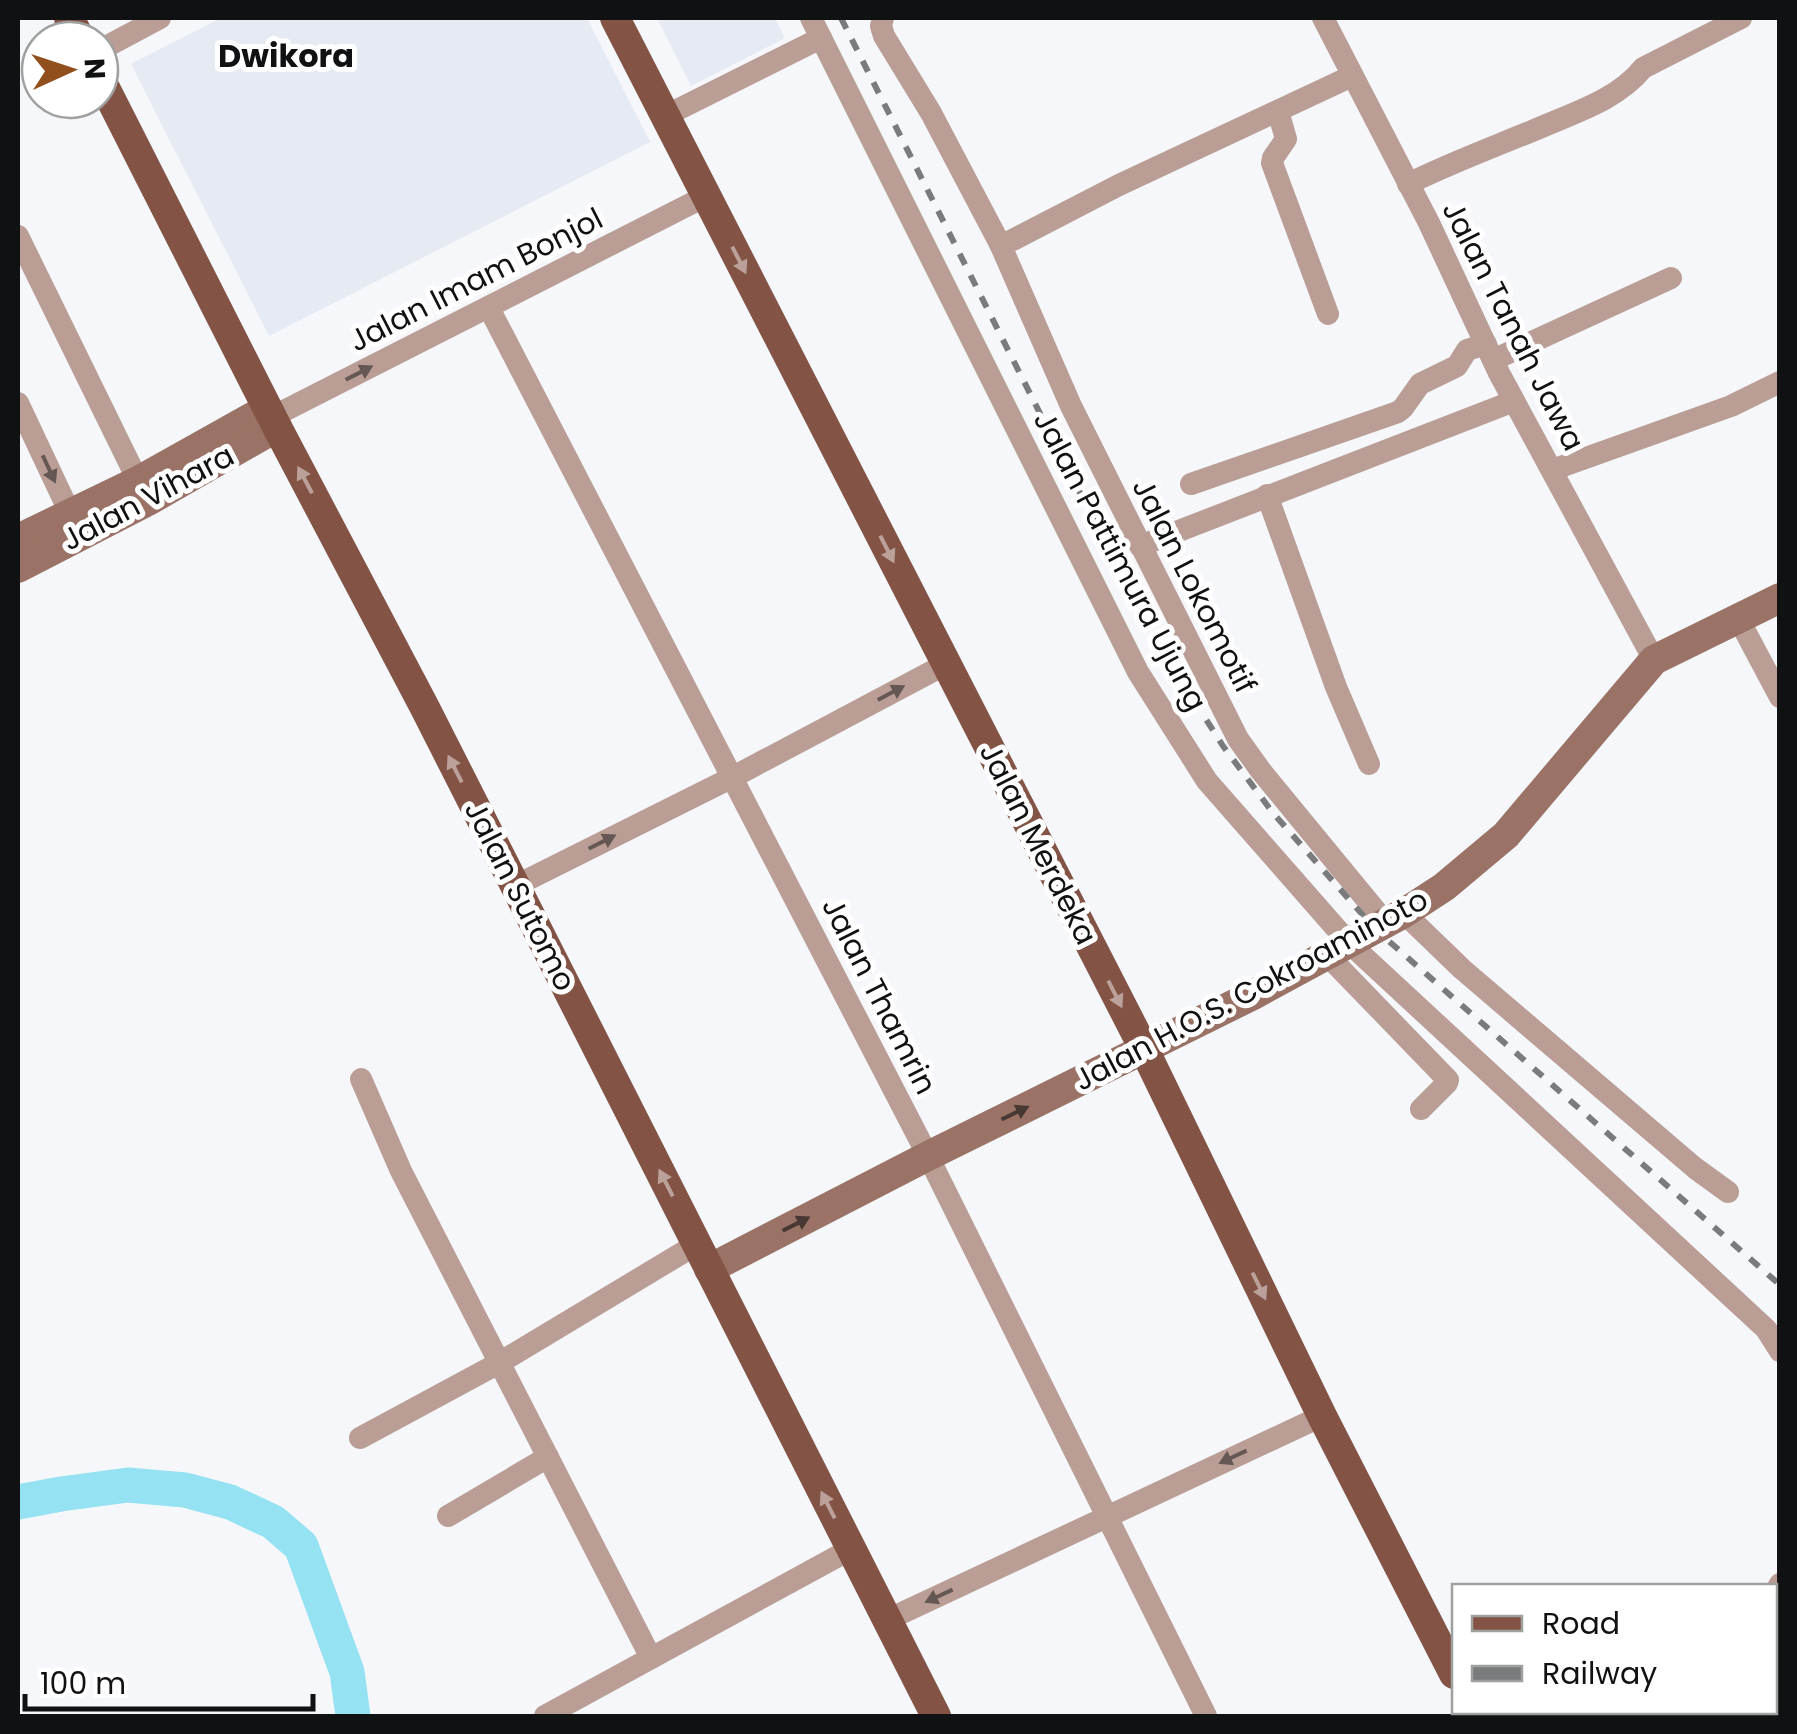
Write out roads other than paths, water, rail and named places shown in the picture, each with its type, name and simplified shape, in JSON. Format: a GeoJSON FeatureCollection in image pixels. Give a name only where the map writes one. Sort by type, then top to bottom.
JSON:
{"type":"FeatureCollection","features":[{"type":"Feature","properties":{"kind":"main road","name":"Jalan Merdeka"},"geometry":{"type":"LineString","coordinates":[[615,18],[1144,1049],[1322,1416],[1452,1670]]}},
{"type":"Feature","properties":{"kind":"main road","name":"Jalan Sutomo"},"geometry":{"type":"LineString","coordinates":[[120,118],[936,1716]]}},
{"type":"Feature","properties":{"kind":"street"},"geometry":{"type":"LineString","coordinates":[[120,39],[160,18]]}},
{"type":"Feature","properties":{"kind":"street","name":"Jalan Lokomotif"},"geometry":{"type":"LineString","coordinates":[[883,18],[884,36],[931,114],[1001,246],[1071,406],[1140,546],[1238,739],[1261,771],[1394,918],[1462,969],[1728,1192]]}},
{"type":"Feature","properties":{"kind":"street","name":"Jalan Tanah Jawa"},"geometry":{"type":"LineString","coordinates":[[1323,18],[1514,401],[1654,660]]}},
{"type":"Feature","properties":{"kind":"street"},"geometry":{"type":"LineString","coordinates":[[1408,184],[1613,94],[1634,80],[1643,68],[1741,18]]}},
{"type":"Feature","properties":{"kind":"street"},"geometry":{"type":"LineString","coordinates":[[666,116],[816,28]]}},
{"type":"Feature","properties":{"kind":"street","name":"Jalan Pattimura Ujung"},"geometry":{"type":"LineString","coordinates":[[816,28],[1138,672],[1207,781],[1338,949],[1766,1329],[1780,1351]]}},
{"type":"Feature","properties":{"kind":"street"},"geometry":{"type":"LineString","coordinates":[[1001,246],[1119,185],[1352,76]]}},
{"type":"Feature","properties":{"kind":"street"},"geometry":{"type":"LineString","coordinates":[[1278,111],[1286,138],[1272,163],[1328,314]]}},
{"type":"Feature","properties":{"kind":"street","name":"Jalan Imam Bonjol"},"geometry":{"type":"LineString","coordinates":[[272,418],[706,196]]}},
{"type":"Feature","properties":{"kind":"street"},"geometry":{"type":"LineString","coordinates":[[18,236],[143,491]]}},
{"type":"Feature","properties":{"kind":"street"},"geometry":{"type":"LineString","coordinates":[[1191,484],[1398,412],[1420,384],[1457,366],[1467,350],[1490,352],[1671,278]]}},
{"type":"Feature","properties":{"kind":"street","name":"Jalan Thamrin"},"geometry":{"type":"LineString","coordinates":[[489,308],[928,1156],[1206,1716]]}},
{"type":"Feature","properties":{"kind":"street"},"geometry":{"type":"LineString","coordinates":[[1552,470],[1731,406],[1780,382]]}},
{"type":"Feature","properties":{"kind":"street"},"geometry":{"type":"LineString","coordinates":[[1140,546],[1514,401]]}},
{"type":"Feature","properties":{"kind":"street"},"geometry":{"type":"LineString","coordinates":[[18,402],[75,524]]}},
{"type":"Feature","properties":{"kind":"street","name":"Jalan Vihara"},"geometry":{"type":"LineString","coordinates":[[18,539],[75,524],[143,491],[272,418]]}},
{"type":"Feature","properties":{"kind":"street"},"geometry":{"type":"LineString","coordinates":[[1268,496],[1336,688],[1369,764]]}},
{"type":"Feature","properties":{"kind":"street","name":"Jalan Vihara"},"geometry":{"type":"LineString","coordinates":[[18,568],[75,524]]}},
{"type":"Feature","properties":{"kind":"street","name":"Jalan H.O.S. Cokroaminoto"},"geometry":{"type":"LineString","coordinates":[[360,1438],[703,1256],[928,1156],[1394,918],[1444,886],[1506,836],[1654,660],[1780,598]]}},
{"type":"Feature","properties":{"kind":"street"},"geometry":{"type":"LineString","coordinates":[[1738,618],[1780,697]]}},
{"type":"Feature","properties":{"kind":"street"},"geometry":{"type":"LineString","coordinates":[[515,886],[946,664]]}},
{"type":"Feature","properties":{"kind":"street"},"geometry":{"type":"LineString","coordinates":[[1338,949],[1448,1081],[1422,1109]]}},
{"type":"Feature","properties":{"kind":"street"},"geometry":{"type":"LineString","coordinates":[[360,1078],[400,1172],[651,1658]]}},
{"type":"Feature","properties":{"kind":"street"},"geometry":{"type":"LineString","coordinates":[[887,1620],[1322,1416]]}},
{"type":"Feature","properties":{"kind":"street"},"geometry":{"type":"LineString","coordinates":[[448,1516],[548,1457]]}},
{"type":"Feature","properties":{"kind":"street"},"geometry":{"type":"LineString","coordinates":[[545,1716],[850,1548]]}},
{"type":"Feature","properties":{"kind":"waterway"},"geometry":{"type":"LineString","coordinates":[[18,1502],[128,1485],[185,1490],[230,1502],[273,1522],[301,1546],[347,1672],[353,1716]]}},
{"type":"Feature","properties":{"kind":"railway"},"geometry":{"type":"LineString","coordinates":[[841,18],[1149,630],[1223,746],[1273,813],[1375,929],[1780,1285]]}},
{"type":"Feature","properties":{"kind":"district","name":"Dwikora"},"geometry":{"type":"Point","coordinates":[286,56]}}]}
